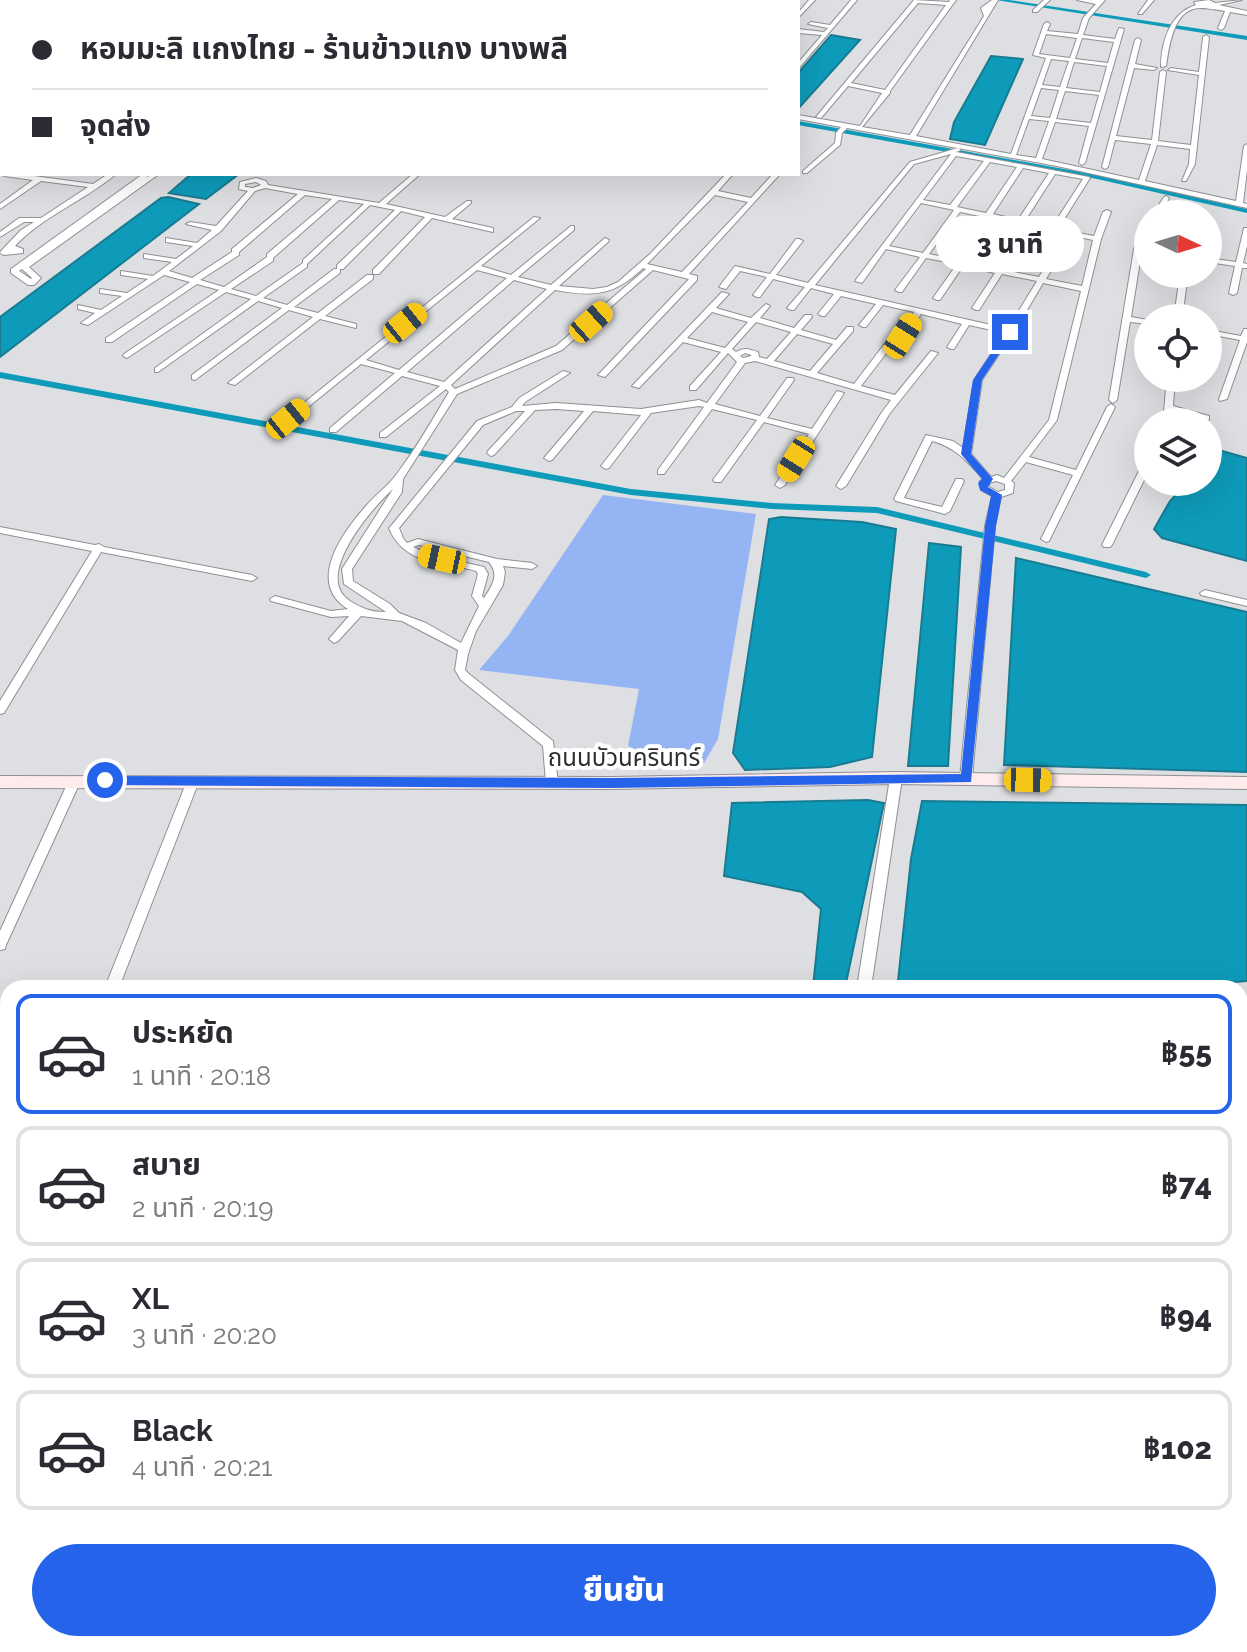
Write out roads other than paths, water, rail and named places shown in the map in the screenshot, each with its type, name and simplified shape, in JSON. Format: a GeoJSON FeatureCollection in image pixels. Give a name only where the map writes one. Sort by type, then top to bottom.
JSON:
{"type":"FeatureCollection","features":[{"type":"Feature","properties":{"kind":"street"},"geometry":{"type":"LineString","coordinates":[[800,65],[854,0]]}},
{"type":"Feature","properties":{"kind":"street"},"geometry":{"type":"LineString","coordinates":[[819,117],[917,0],[951,2]]}},
{"type":"Feature","properties":{"kind":"street"},"geometry":{"type":"LineString","coordinates":[[1080,0],[1101,2]]}},
{"type":"Feature","properties":{"kind":"street"},"geometry":{"type":"LineString","coordinates":[[1140,13],[1151,0]]}},
{"type":"Feature","properties":{"kind":"street"},"geometry":{"type":"LineString","coordinates":[[1216,6],[1239,0]]}},
{"type":"Feature","properties":{"kind":"street"},"geometry":{"type":"LineString","coordinates":[[862,125],[951,2]]}},
{"type":"Feature","properties":{"kind":"street"},"geometry":{"type":"LineString","coordinates":[[911,139],[994,2]]}},
{"type":"Feature","properties":{"kind":"street"},"geometry":{"type":"LineString","coordinates":[[1039,160],[1088,15],[1101,2]]}},
{"type":"Feature","properties":{"kind":"street"},"geometry":{"type":"LineString","coordinates":[[1142,181],[1155,142],[1173,24],[1184,11],[1199,3],[1247,13]]}},
{"type":"Feature","properties":{"kind":"street"},"geometry":{"type":"LineString","coordinates":[[1221,28],[1228,11]]}},
{"type":"Feature","properties":{"kind":"street"},"geometry":{"type":"LineString","coordinates":[[831,12],[843,14]]}},
{"type":"Feature","properties":{"kind":"street"},"geometry":{"type":"LineString","coordinates":[[817,17],[834,24]]}},
{"type":"Feature","properties":{"kind":"street"},"geometry":{"type":"LineString","coordinates":[[811,24],[834,24]]}},
{"type":"Feature","properties":{"kind":"street"},"geometry":{"type":"LineString","coordinates":[[1047,24],[1035,54],[1110,65]]}},
{"type":"Feature","properties":{"kind":"street"},"geometry":{"type":"LineString","coordinates":[[1082,163],[1121,29]]}},
{"type":"Feature","properties":{"kind":"street"},"geometry":{"type":"LineString","coordinates":[[800,31],[826,34]]}},
{"type":"Feature","properties":{"kind":"street"},"geometry":{"type":"LineString","coordinates":[[1044,32],[1117,41]]}},
{"type":"Feature","properties":{"kind":"street"},"geometry":{"type":"LineString","coordinates":[[1184,180],[1192,164],[1206,37]]}},
{"type":"Feature","properties":{"kind":"street"},"geometry":{"type":"LineString","coordinates":[[1105,167],[1138,40]]}},
{"type":"Feature","properties":{"kind":"street"},"geometry":{"type":"LineString","coordinates":[[1014,153],[1049,57]]}},
{"type":"Feature","properties":{"kind":"street"},"geometry":{"type":"LineString","coordinates":[[1132,66],[1202,74]]}},
{"type":"Feature","properties":{"kind":"street"},"geometry":{"type":"LineString","coordinates":[[847,84],[888,92]]}},
{"type":"Feature","properties":{"kind":"street"},"geometry":{"type":"LineString","coordinates":[[1039,86],[1102,94]]}},
{"type":"Feature","properties":{"kind":"street"},"geometry":{"type":"LineString","coordinates":[[1027,117],[1093,125]]}},
{"type":"Feature","properties":{"kind":"street"},"geometry":{"type":"LineString","coordinates":[[800,118],[842,128],[1039,160],[1243,205],[1247,146]]}},
{"type":"Feature","properties":{"kind":"street"},"geometry":{"type":"LineString","coordinates":[[805,172],[838,144],[842,128]]}},
{"type":"Feature","properties":{"kind":"street"},"geometry":{"type":"LineString","coordinates":[[1114,138],[1194,147]]}},
{"type":"Feature","properties":{"kind":"street"},"geometry":{"type":"LineString","coordinates":[[791,308],[912,163],[967,148]]}},
{"type":"Feature","properties":{"kind":"street"},"geometry":{"type":"LineString","coordinates":[[859,281],[954,154],[1087,178],[1054,230]]}},
{"type":"Feature","properties":{"kind":"street"},"geometry":{"type":"LineString","coordinates":[[899,290],[988,160]]}},
{"type":"Feature","properties":{"kind":"street"},"geometry":{"type":"LineString","coordinates":[[937,298],[1021,166]]}},
{"type":"Feature","properties":{"kind":"street"},"geometry":{"type":"LineString","coordinates":[[1020,223],[1053,172]]}},
{"type":"Feature","properties":{"kind":"street"},"geometry":{"type":"LineString","coordinates":[[21,176],[94,186]]}},
{"type":"Feature","properties":{"kind":"street"},"geometry":{"type":"LineString","coordinates":[[0,207],[47,176]]}},
{"type":"Feature","properties":{"kind":"street"},"geometry":{"type":"LineString","coordinates":[[75,184],[85,176]]}},
{"type":"Feature","properties":{"kind":"street"},"geometry":{"type":"LineString","coordinates":[[0,265],[33,228],[110,176]]}},
{"type":"Feature","properties":{"kind":"street"},"geometry":{"type":"LineString","coordinates":[[130,189],[145,176]]}},
{"type":"Feature","properties":{"kind":"street"},"geometry":{"type":"LineString","coordinates":[[40,252],[23,268],[37,278],[31,283],[14,269],[153,176]]}},
{"type":"Feature","properties":{"kind":"street"},"geometry":{"type":"LineString","coordinates":[[380,205],[415,176]]}},
{"type":"Feature","properties":{"kind":"street"},"geometry":{"type":"LineString","coordinates":[[475,267],[568,290],[608,289],[641,265],[728,176]]}},
{"type":"Feature","properties":{"kind":"street"},"geometry":{"type":"LineString","coordinates":[[684,275],[775,176]]}},
{"type":"Feature","properties":{"kind":"street"},"geometry":{"type":"LineString","coordinates":[[264,186],[264,182],[254,177],[240,186],[248,190],[264,186],[369,203],[490,230]]}},
{"type":"Feature","properties":{"kind":"street"},"geometry":{"type":"LineString","coordinates":[[85,323],[163,272],[219,228],[248,190]]}},
{"type":"Feature","properties":{"kind":"street"},"geometry":{"type":"LineString","coordinates":[[109,340],[235,252],[304,192]]}},
{"type":"Feature","properties":{"kind":"street"},"geometry":{"type":"LineString","coordinates":[[712,192],[753,201]]}},
{"type":"Feature","properties":{"kind":"street"},"geometry":{"type":"LineString","coordinates":[[127,356],[270,258],[338,198]]}},
{"type":"Feature","properties":{"kind":"street"},"geometry":{"type":"LineString","coordinates":[[920,201],[1097,239]]}},
{"type":"Feature","properties":{"kind":"street"},"geometry":{"type":"LineString","coordinates":[[446,220],[469,202]]}},
{"type":"Feature","properties":{"kind":"street"},"geometry":{"type":"LineString","coordinates":[[158,370],[305,263],[369,203]]}},
{"type":"Feature","properties":{"kind":"street"},"geometry":{"type":"LineString","coordinates":[[195,377],[338,269],[400,209]]}},
{"type":"Feature","properties":{"kind":"street"},"geometry":{"type":"LineString","coordinates":[[1006,481],[1053,420],[1084,289],[1107,212]]}},
{"type":"Feature","properties":{"kind":"street"},"geometry":{"type":"LineString","coordinates":[[232,383],[373,275],[430,216]]}},
{"type":"Feature","properties":{"kind":"street"},"geometry":{"type":"LineString","coordinates":[[288,419],[536,218]]}},
{"type":"Feature","properties":{"kind":"street"},"geometry":{"type":"LineString","coordinates":[[0,235],[22,220],[45,220]]}},
{"type":"Feature","properties":{"kind":"street"},"geometry":{"type":"LineString","coordinates":[[190,224],[219,228]]}},
{"type":"Feature","properties":{"kind":"street"},"geometry":{"type":"LineString","coordinates":[[333,430],[571,228]]}},
{"type":"Feature","properties":{"kind":"street"},"geometry":{"type":"LineString","coordinates":[[1233,293],[1242,265],[1247,230]]}},
{"type":"Feature","properties":{"kind":"street"},"geometry":{"type":"LineString","coordinates":[[976,308],[1024,234]]}},
{"type":"Feature","properties":{"kind":"street"},"geometry":{"type":"LineString","coordinates":[[169,240],[197,245]]}},
{"type":"Feature","properties":{"kind":"street"},"geometry":{"type":"LineString","coordinates":[[383,435],[446,385],[605,240]]}},
{"type":"Feature","properties":{"kind":"street"},"geometry":{"type":"LineString","coordinates":[[757,295],[799,241]]}},
{"type":"Feature","properties":{"kind":"street"},"geometry":{"type":"LineString","coordinates":[[1019,317],[1064,242]]}},
{"type":"Feature","properties":{"kind":"street"},"geometry":{"type":"LineString","coordinates":[[885,247],[1084,289]]}},
{"type":"Feature","properties":{"kind":"street"},"geometry":{"type":"LineString","coordinates":[[10,252],[40,252]]}},
{"type":"Feature","properties":{"kind":"street"},"geometry":{"type":"LineString","coordinates":[[147,256],[176,261]]}},
{"type":"Feature","properties":{"kind":"street"},"geometry":{"type":"LineString","coordinates":[[1222,262],[1242,265]]}},
{"type":"Feature","properties":{"kind":"street"},"geometry":{"type":"LineString","coordinates":[[602,375],[694,278],[641,265]]}},
{"type":"Feature","properties":{"kind":"street"},"geometry":{"type":"LineString","coordinates":[[359,612],[341,601],[332,587],[331,570],[340,549],[385,490],[398,479],[454,392],[559,348],[652,267]]}},
{"type":"Feature","properties":{"kind":"street"},"geometry":{"type":"LineString","coordinates":[[636,386],[710,309],[738,268],[1010,332],[978,380],[966,454]]}},
{"type":"Feature","properties":{"kind":"street"},"geometry":{"type":"LineString","coordinates":[[163,272],[353,326]]}},
{"type":"Feature","properties":{"kind":"street"},"geometry":{"type":"LineString","coordinates":[[124,273],[153,278]]}},
{"type":"Feature","properties":{"kind":"street"},"geometry":{"type":"LineString","coordinates":[[1046,539],[1112,404],[1135,288]]}},
{"type":"Feature","properties":{"kind":"street"},"geometry":{"type":"LineString","coordinates":[[103,291],[128,295]]}},
{"type":"Feature","properties":{"kind":"street"},"geometry":{"type":"LineString","coordinates":[[822,314],[839,293]]}},
{"type":"Feature","properties":{"kind":"street"},"geometry":{"type":"LineString","coordinates":[[863,325],[881,303]]}},
{"type":"Feature","properties":{"kind":"street"},"geometry":{"type":"LineString","coordinates":[[693,388],[731,352],[766,306]]}},
{"type":"Feature","properties":{"kind":"street"},"geometry":{"type":"LineString","coordinates":[[81,307],[101,312]]}},
{"type":"Feature","properties":{"kind":"street"},"geometry":{"type":"LineString","coordinates":[[710,309],[838,343]]}},
{"type":"Feature","properties":{"kind":"street"},"geometry":{"type":"LineString","coordinates":[[903,336],[918,312]]}},
{"type":"Feature","properties":{"kind":"street"},"geometry":{"type":"LineString","coordinates":[[769,361],[808,317]]}},
{"type":"Feature","properties":{"kind":"street"},"geometry":{"type":"LineString","coordinates":[[1128,319],[1134,320]]}},
{"type":"Feature","properties":{"kind":"street"},"geometry":{"type":"LineString","coordinates":[[951,347],[968,321]]}},
{"type":"Feature","properties":{"kind":"street"},"geometry":{"type":"LineString","coordinates":[[812,374],[850,329]]}},
{"type":"Feature","properties":{"kind":"street"},"geometry":{"type":"LineString","coordinates":[[1222,334],[1246,337],[1223,399]]}},
{"type":"Feature","properties":{"kind":"street"},"geometry":{"type":"LineString","coordinates":[[681,339],[731,352],[751,351],[755,358]]}},
{"type":"Feature","properties":{"kind":"street"},"geometry":{"type":"LineString","coordinates":[[856,387],[892,340]]}},
{"type":"Feature","properties":{"kind":"street"},"geometry":{"type":"LineString","coordinates":[[731,352],[742,361]]}},
{"type":"Feature","properties":{"kind":"street"},"geometry":{"type":"LineString","coordinates":[[841,486],[898,399],[934,353]]}},
{"type":"Feature","properties":{"kind":"street"},"geometry":{"type":"LineString","coordinates":[[661,472],[742,361],[755,358],[769,361],[898,399]]}},
{"type":"Feature","properties":{"kind":"street"},"geometry":{"type":"LineString","coordinates":[[359,361],[446,385],[454,392]]}},
{"type":"Feature","properties":{"kind":"street"},"geometry":{"type":"LineString","coordinates":[[515,409],[522,400],[566,373]]}},
{"type":"Feature","properties":{"kind":"street"},"geometry":{"type":"LineString","coordinates":[[718,480],[790,380]]}},
{"type":"Feature","properties":{"kind":"street"},"geometry":{"type":"LineString","coordinates":[[1169,392],[1167,407],[1171,408]]}},
{"type":"Feature","properties":{"kind":"street"},"geometry":{"type":"LineString","coordinates":[[780,485],[840,393]]}},
{"type":"Feature","properties":{"kind":"street"},"geometry":{"type":"LineString","coordinates":[[483,605],[477,596],[483,574],[480,569],[412,553],[395,535],[398,520],[480,423],[515,409],[533,407],[648,411],[691,403],[710,404],[813,432]]}},
{"type":"Feature","properties":{"kind":"street"},"geometry":{"type":"LineString","coordinates":[[491,453],[533,407]]}},
{"type":"Feature","properties":{"kind":"street"},"geometry":{"type":"LineString","coordinates":[[549,458],[589,410]]}},
{"type":"Feature","properties":{"kind":"street"},"geometry":{"type":"LineString","coordinates":[[606,466],[648,411]]}},
{"type":"Feature","properties":{"kind":"street"},"geometry":{"type":"LineString","coordinates":[[959,481],[945,511],[899,499],[929,437],[950,443],[966,454],[988,479],[1006,481]]}},
{"type":"Feature","properties":{"kind":"street"},"geometry":{"type":"LineString","coordinates":[[1023,458],[1077,473]]}},
{"type":"Feature","properties":{"kind":"street"},"geometry":{"type":"LineString","coordinates":[[396,616],[390,607],[370,600],[348,582],[347,569],[397,492],[398,479]]}},
{"type":"Feature","properties":{"kind":"street"},"geometry":{"type":"LineString","coordinates":[[988,479],[983,483],[984,488],[997,495],[1010,491],[1006,481]]}},
{"type":"Feature","properties":{"kind":"street"},"geometry":{"type":"LineString","coordinates":[[1107,545],[1134,491]]}},
{"type":"Feature","properties":{"kind":"street"},"geometry":{"type":"LineString","coordinates":[[966,778],[990,526],[997,495]]}},
{"type":"Feature","properties":{"kind":"street"},"geometry":{"type":"LineString","coordinates":[[0,530],[252,578]]}},
{"type":"Feature","properties":{"kind":"street"},"geometry":{"type":"LineString","coordinates":[[408,546],[418,542],[494,562],[532,566]]}},
{"type":"Feature","properties":{"kind":"street"},"geometry":{"type":"LineString","coordinates":[[0,710],[99,547]]}},
{"type":"Feature","properties":{"kind":"street"},"geometry":{"type":"LineString","coordinates":[[340,549],[356,551]]}},
{"type":"Feature","properties":{"kind":"street"},"geometry":{"type":"LineString","coordinates":[[494,562],[501,573],[464,649],[460,670],[549,744],[552,751],[552,783]]}},
{"type":"Feature","properties":{"kind":"street"},"geometry":{"type":"LineString","coordinates":[[481,581],[498,582]]}},
{"type":"Feature","properties":{"kind":"street"},"geometry":{"type":"LineString","coordinates":[[1205,593],[1247,603]]}},
{"type":"Feature","properties":{"kind":"street"},"geometry":{"type":"LineString","coordinates":[[275,599],[331,614],[359,612],[396,616],[464,649]]}},
{"type":"Feature","properties":{"kind":"street"},"geometry":{"type":"LineString","coordinates":[[334,639],[370,600]]}},
{"type":"Feature","properties":{"kind":"street"},"geometry":{"type":"LineString","coordinates":[[865,980],[896,778]]}},
{"type":"Feature","properties":{"kind":"street","name":"ถนนบัวนครินทร์"},"geometry":{"type":"LineString","coordinates":[[0,782],[552,783],[966,778],[1247,783]]}},
{"type":"Feature","properties":{"kind":"street"},"geometry":{"type":"LineString","coordinates":[[0,945],[75,780]]}},
{"type":"Feature","properties":{"kind":"street"},"geometry":{"type":"LineString","coordinates":[[115,980],[193,781]]}},
{"type":"Feature","properties":{"kind":"waterway"},"geometry":{"type":"LineString","coordinates":[[999,0],[1247,38]]}},
{"type":"Feature","properties":{"kind":"waterway"},"geometry":{"type":"LineString","coordinates":[[800,123],[1097,177],[1247,211]]}},
{"type":"Feature","properties":{"kind":"waterway"},"geometry":{"type":"LineString","coordinates":[[0,375],[631,492],[772,506],[877,510],[1146,575]]}}]}
